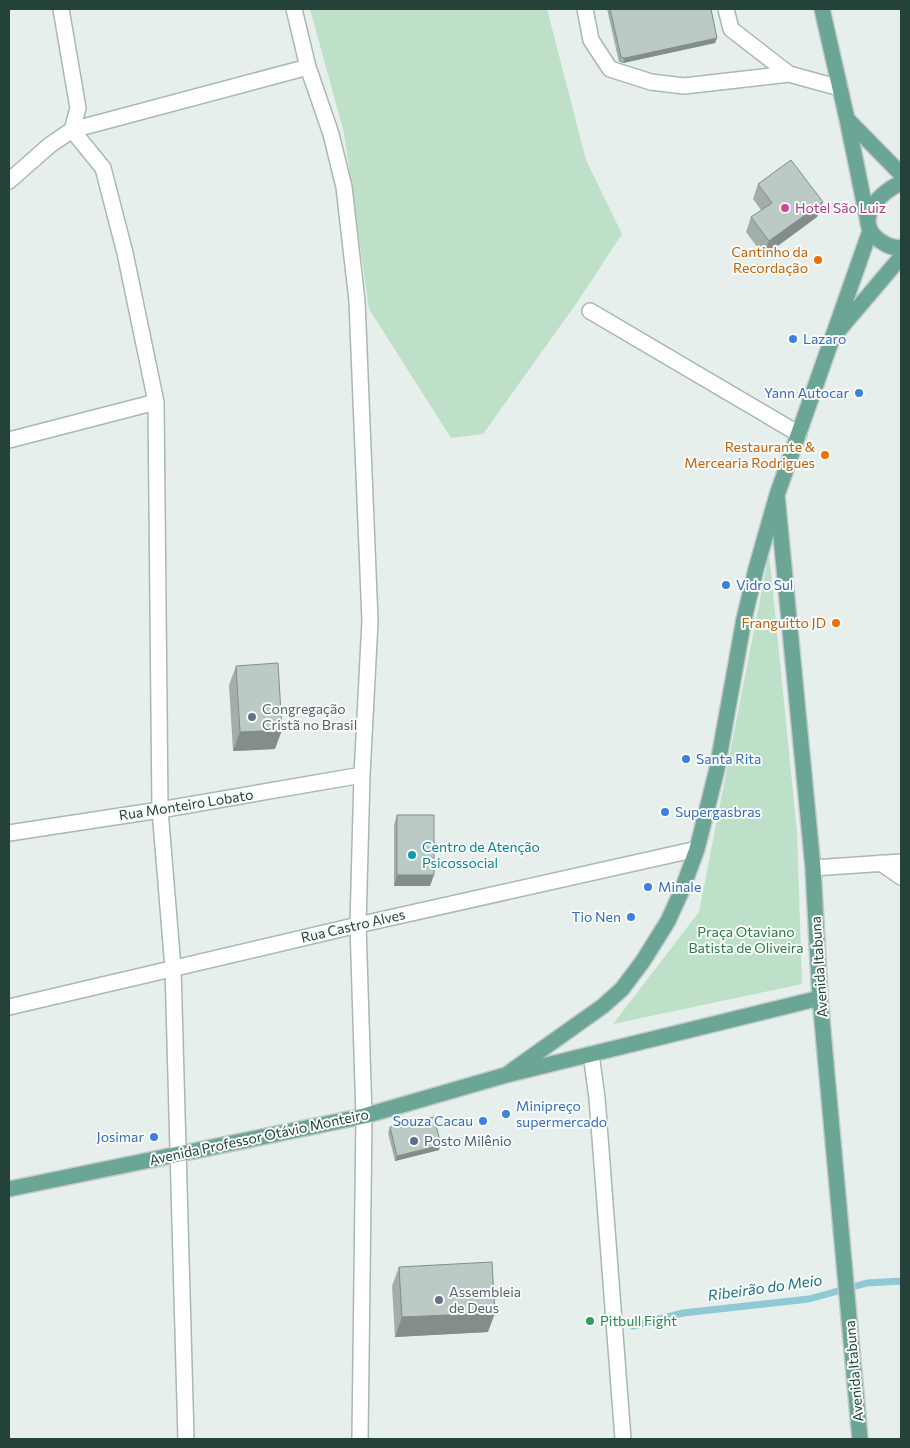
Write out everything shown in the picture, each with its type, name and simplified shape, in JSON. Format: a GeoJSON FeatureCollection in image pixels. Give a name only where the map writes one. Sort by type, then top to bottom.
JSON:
{"type":"FeatureCollection","features":[{"type":"Feature","properties":{"kind":"main road"},"geometry":{"type":"LineString","coordinates":[[822,9],[869,227],[874,236],[888,246],[901,248]]}},
{"type":"Feature","properties":{"kind":"main road"},"geometry":{"type":"LineString","coordinates":[[847,119],[901,174]]}},
{"type":"Feature","properties":{"kind":"main road"},"geometry":{"type":"LineString","coordinates":[[506,1075],[603,1006],[622,989],[643,961],[668,921],[697,849],[717,769],[744,619],[777,495],[834,337],[869,227],[874,203],[888,190],[901,183]]}},
{"type":"Feature","properties":{"kind":"main road"},"geometry":{"type":"LineString","coordinates":[[834,337],[901,257]]}},
{"type":"Feature","properties":{"kind":"main road","name":"Avenida Itabuna"},"geometry":{"type":"LineString","coordinates":[[777,495],[813,868],[820,998],[860,1439]]}},
{"type":"Feature","properties":{"kind":"main road","name":"Avenida Professor Otávio Monteiro"},"geometry":{"type":"LineString","coordinates":[[9,1189],[364,1116],[506,1075],[820,998]]}},
{"type":"Feature","properties":{"kind":"street"},"geometry":{"type":"LineString","coordinates":[[61,9],[78,108],[72,130]]}},
{"type":"Feature","properties":{"kind":"street"},"geometry":{"type":"LineString","coordinates":[[294,9],[308,67],[331,134],[344,187],[357,301],[370,621],[362,775],[358,925],[364,1116],[360,1439]]}},
{"type":"Feature","properties":{"kind":"street"},"geometry":{"type":"LineString","coordinates":[[585,9],[591,40],[610,69],[651,82],[684,86],[789,74],[840,88]]}},
{"type":"Feature","properties":{"kind":"street"},"geometry":{"type":"LineString","coordinates":[[726,9],[730,29],[789,74]]}},
{"type":"Feature","properties":{"kind":"street"},"geometry":{"type":"LineString","coordinates":[[9,181],[50,145],[72,130],[308,67]]}},
{"type":"Feature","properties":{"kind":"street"},"geometry":{"type":"LineString","coordinates":[[72,130],[103,168],[125,253],[156,402],[160,810],[173,968],[186,1439]]}},
{"type":"Feature","properties":{"kind":"street"},"geometry":{"type":"LineString","coordinates":[[590,311],[799,434]]}},
{"type":"Feature","properties":{"kind":"street"},"geometry":{"type":"LineString","coordinates":[[9,440],[156,402]]}},
{"type":"Feature","properties":{"kind":"street","name":"Rua Monteiro Lobato"},"geometry":{"type":"LineString","coordinates":[[9,833],[160,810],[362,775]]}},
{"type":"Feature","properties":{"kind":"street","name":"Rua Castro Alves"},"geometry":{"type":"LineString","coordinates":[[9,1007],[358,925],[697,849]]}},
{"type":"Feature","properties":{"kind":"street"},"geometry":{"type":"LineString","coordinates":[[813,868],[901,862]]}},
{"type":"Feature","properties":{"kind":"street"},"geometry":{"type":"LineString","coordinates":[[881,863],[901,878]]}},
{"type":"Feature","properties":{"kind":"street"},"geometry":{"type":"LineString","coordinates":[[591,1054],[597,1098],[623,1439]]}},
{"type":"Feature","properties":{"kind":"green space"},"geometry":{"type":"Polygon","coordinates":[[[310,9],[547,9],[586,160],[622,234],[578,301],[483,434],[451,438],[369,309],[344,133],[310,9]]]}},
{"type":"Feature","properties":{"kind":"green space","name":"Praça Otaviano Batista de Oliveira"},"geometry":{"type":"Polygon","coordinates":[[[769,553],[797,832],[802,984],[613,1024],[699,912],[769,553]]]}},
{"type":"Feature","properties":{"kind":"building"},"geometry":{"type":"Polygon","coordinates":[[[610,9],[711,9],[717,38],[625,58],[621,57],[610,9]]]}},
{"type":"Feature","properties":{"kind":"building","name":"Hotel São Luiz"},"geometry":{"type":"Polygon","coordinates":[[[791,160],[823,202],[769,241],[751,217],[772,203],[758,184],[791,160]]]}},
{"type":"Feature","properties":{"kind":"building"},"geometry":{"type":"Polygon","coordinates":[[[278,663],[282,730],[240,732],[236,666],[278,663]]]}},
{"type":"Feature","properties":{"kind":"building","name":"Centro de Atenção Psicossocial"},"geometry":{"type":"Polygon","coordinates":[[[397,815],[434,815],[434,875],[397,875],[397,815]]]}},
{"type":"Feature","properties":{"kind":"building","name":"Posto Milênio"},"geometry":{"type":"Polygon","coordinates":[[[434,1117],[441,1145],[397,1156],[390,1127],[434,1117]]]}},
{"type":"Feature","properties":{"kind":"building"},"geometry":{"type":"Polygon","coordinates":[[[492,1262],[495,1313],[402,1317],[399,1267],[492,1262]]]}},
{"type":"Feature","properties":{"kind":"waterway","name":"Ribeirão do Meio"},"geometry":{"type":"LineString","coordinates":[[633,1326],[683,1313],[809,1299],[867,1283],[901,1281]]}},
{"type":"Feature","properties":{"kind":"place","name":"Hotel São Luiz"},"geometry":{"type":"Point","coordinates":[785,208]}},
{"type":"Feature","properties":{"kind":"place","name":"Cantinho da Recordação"},"geometry":{"type":"Point","coordinates":[818,260]}},
{"type":"Feature","properties":{"kind":"place","name":"Lazaro"},"geometry":{"type":"Point","coordinates":[793,339]}},
{"type":"Feature","properties":{"kind":"place","name":"Yann Autocar"},"geometry":{"type":"Point","coordinates":[859,393]}},
{"type":"Feature","properties":{"kind":"place","name":"Restaurante & Mercearia Rodrigues"},"geometry":{"type":"Point","coordinates":[825,455]}},
{"type":"Feature","properties":{"kind":"place","name":"Vidro Sul"},"geometry":{"type":"Point","coordinates":[726,585]}},
{"type":"Feature","properties":{"kind":"place","name":"Franguitto JD"},"geometry":{"type":"Point","coordinates":[836,623]}},
{"type":"Feature","properties":{"kind":"place","name":"Congregação Cristã no Brasil"},"geometry":{"type":"Point","coordinates":[252,717]}},
{"type":"Feature","properties":{"kind":"place","name":"Santa Rita"},"geometry":{"type":"Point","coordinates":[686,759]}},
{"type":"Feature","properties":{"kind":"place","name":"Supergasbras"},"geometry":{"type":"Point","coordinates":[665,812]}},
{"type":"Feature","properties":{"kind":"place","name":"Centro de Atenção Psicossocial"},"geometry":{"type":"Point","coordinates":[412,855]}},
{"type":"Feature","properties":{"kind":"place","name":"Minale"},"geometry":{"type":"Point","coordinates":[648,887]}},
{"type":"Feature","properties":{"kind":"place","name":"Tio Nen"},"geometry":{"type":"Point","coordinates":[631,917]}},
{"type":"Feature","properties":{"kind":"place","name":"Minipreço supermercado"},"geometry":{"type":"Point","coordinates":[506,1114]}},
{"type":"Feature","properties":{"kind":"place","name":"Souza Cacau"},"geometry":{"type":"Point","coordinates":[483,1121]}},
{"type":"Feature","properties":{"kind":"place","name":"Josimar"},"geometry":{"type":"Point","coordinates":[154,1137]}},
{"type":"Feature","properties":{"kind":"place","name":"Posto Milênio"},"geometry":{"type":"Point","coordinates":[414,1141]}},
{"type":"Feature","properties":{"kind":"place","name":"Assembleia de Deus"},"geometry":{"type":"Point","coordinates":[439,1300]}},
{"type":"Feature","properties":{"kind":"place","name":"Pitbull Fight"},"geometry":{"type":"Point","coordinates":[590,1321]}}]}
